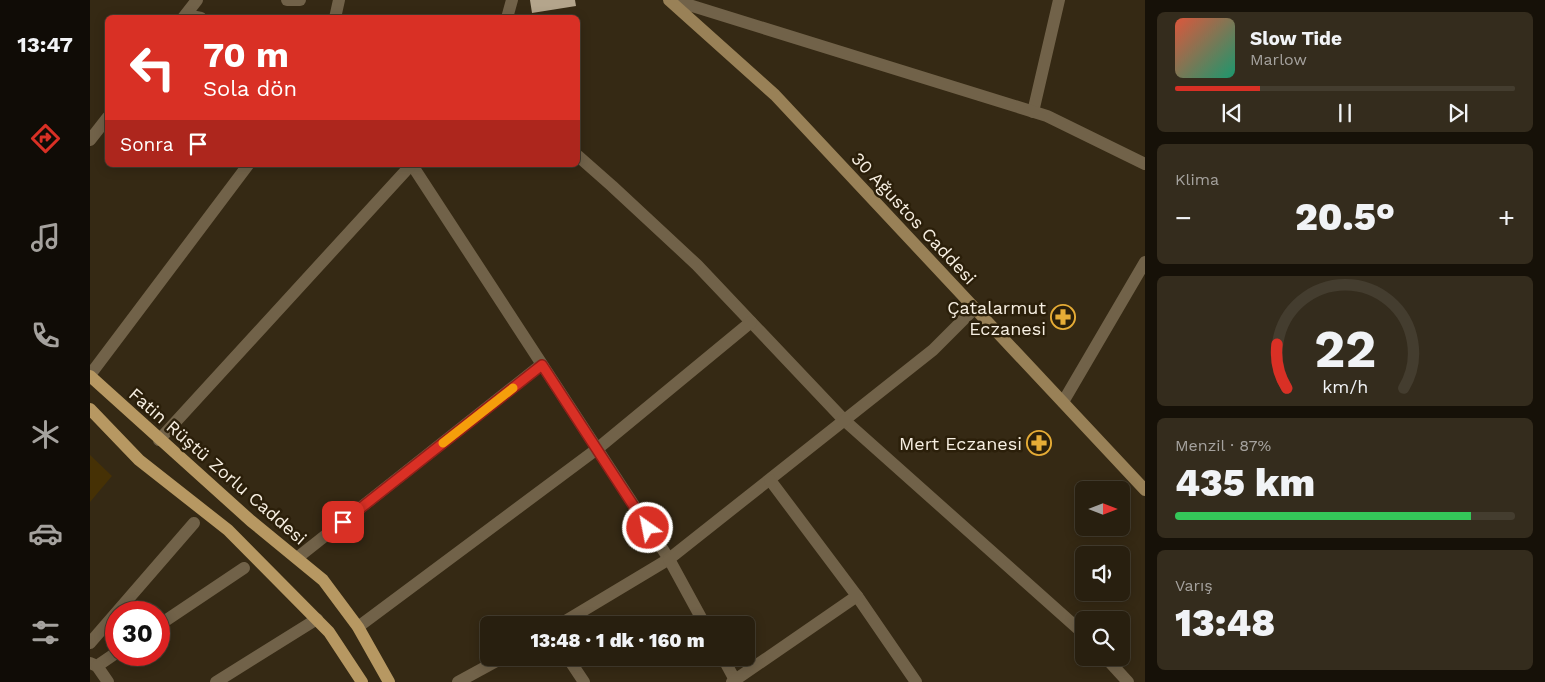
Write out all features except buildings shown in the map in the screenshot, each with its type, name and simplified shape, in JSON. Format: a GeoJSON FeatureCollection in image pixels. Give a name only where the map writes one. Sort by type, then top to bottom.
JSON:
{"type":"FeatureCollection","features":[{"type":"Feature","properties":{"kind":"main road","name":"30 Ağustos Caddesi"},"geometry":{"type":"LineString","coordinates":[[669,0],[775,95],[1145,490]]}},
{"type":"Feature","properties":{"kind":"main road","name":"Fatin Rüştü Zorlu Caddesi"},"geometry":{"type":"LineString","coordinates":[[90,376],[251,521],[323,580],[358,627],[389,682]]}},
{"type":"Feature","properties":{"kind":"main road"},"geometry":{"type":"LineString","coordinates":[[90,409],[138,460],[228,530],[330,632],[362,682]]}},
{"type":"Feature","properties":{"kind":"street"},"geometry":{"type":"LineString","coordinates":[[185,15],[197,0]]}},
{"type":"Feature","properties":{"kind":"street"},"geometry":{"type":"LineString","coordinates":[[288,0],[300,0]]}},
{"type":"Feature","properties":{"kind":"street"},"geometry":{"type":"LineString","coordinates":[[336,15],[339,0]]}},
{"type":"Feature","properties":{"kind":"street"},"geometry":{"type":"LineString","coordinates":[[508,15],[512,0]]}},
{"type":"Feature","properties":{"kind":"street"},"geometry":{"type":"LineString","coordinates":[[673,0],[709,5],[1048,116],[1145,164]]}},
{"type":"Feature","properties":{"kind":"street"},"geometry":{"type":"LineString","coordinates":[[1033,112],[1059,0]]}},
{"type":"Feature","properties":{"kind":"street"},"geometry":{"type":"LineString","coordinates":[[90,140],[105,121]]}},
{"type":"Feature","properties":{"kind":"street"},"geometry":{"type":"LineString","coordinates":[[580,158],[697,265],[844,420],[1075,626]]}},
{"type":"Feature","properties":{"kind":"street"},"geometry":{"type":"LineString","coordinates":[[90,376],[247,167]]}},
{"type":"Feature","properties":{"kind":"street"},"geometry":{"type":"LineString","coordinates":[[159,440],[409,167]]}},
{"type":"Feature","properties":{"kind":"street"},"geometry":{"type":"LineString","coordinates":[[412,167],[669,559],[700,616]]}},
{"type":"Feature","properties":{"kind":"street"},"geometry":{"type":"LineString","coordinates":[[1063,402],[1145,262]]}},
{"type":"Feature","properties":{"kind":"street"},"geometry":{"type":"LineString","coordinates":[[574,616],[669,559],[932,350],[975,308]]}},
{"type":"Feature","properties":{"kind":"street"},"geometry":{"type":"LineString","coordinates":[[358,627],[597,449],[752,322]]}},
{"type":"Feature","properties":{"kind":"street"},"geometry":{"type":"LineString","coordinates":[[297,558],[542,365]]}},
{"type":"Feature","properties":{"kind":"street"},"geometry":{"type":"LineString","coordinates":[[770,480],[857,596],[916,682]]}},
{"type":"Feature","properties":{"kind":"street"},"geometry":{"type":"LineString","coordinates":[[90,643],[194,523]]}},
{"type":"Feature","properties":{"kind":"street"},"geometry":{"type":"LineString","coordinates":[[170,618],[244,568]]}},
{"type":"Feature","properties":{"kind":"street"},"geometry":{"type":"LineString","coordinates":[[727,666],[734,681],[857,596]]}},
{"type":"Feature","properties":{"kind":"street"},"geometry":{"type":"LineString","coordinates":[[216,682],[317,619]]}},
{"type":"Feature","properties":{"kind":"street"},"geometry":{"type":"LineString","coordinates":[[94,665],[108,682]]}},
{"type":"Feature","properties":{"kind":"street"},"geometry":{"type":"LineString","coordinates":[[458,682],[487,666]]}},
{"type":"Feature","properties":{"kind":"street"},"geometry":{"type":"LineString","coordinates":[[573,666],[584,682]]}},
{"type":"Feature","properties":{"kind":"street"},"geometry":{"type":"LineString","coordinates":[[1113,666],[1128,682]]}},
{"type":"Feature","properties":{"kind":"shaded area"},"geometry":{"type":"Polygon","coordinates":[[[90,455],[112,476],[90,502],[90,455]]]}},
{"type":"Feature","properties":{"kind":"slow traffic"},"geometry":{"type":"LineString","coordinates":[[443,443],[513,388]]}},
{"type":"Feature","properties":{"kind":"place","name":"Çatalarmut Eczanesi"},"geometry":{"type":"Point","coordinates":[1063,317]}},
{"type":"Feature","properties":{"kind":"place","name":"Mert Eczanesi"},"geometry":{"type":"Point","coordinates":[1039,443]}},
{"type":"Feature","properties":{"kind":"route"},"geometry":{"type":"LineString","coordinates":[[343,522],[542,365],[648,528]]}}]}
